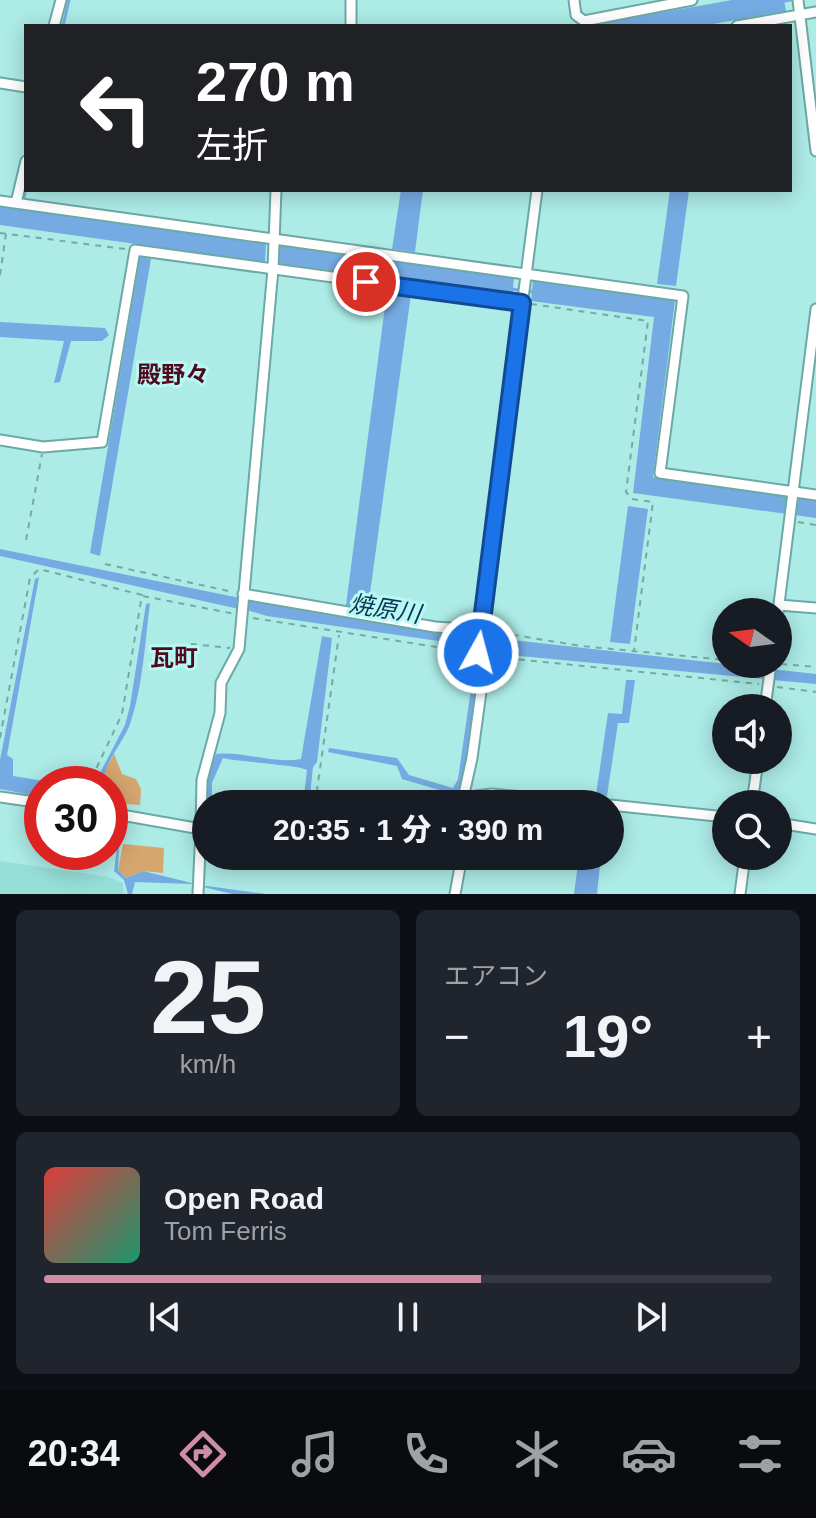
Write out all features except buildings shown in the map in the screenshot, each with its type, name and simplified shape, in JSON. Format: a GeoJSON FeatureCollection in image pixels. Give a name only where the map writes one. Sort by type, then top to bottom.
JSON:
{"type":"FeatureCollection","features":[{"type":"Feature","properties":{"kind":"street"},"geometry":{"type":"LineString","coordinates":[[55,24],[61,0]]}},
{"type":"Feature","properties":{"kind":"street"},"geometry":{"type":"LineString","coordinates":[[351,0],[351,24]]}},
{"type":"Feature","properties":{"kind":"street"},"geometry":{"type":"LineString","coordinates":[[574,0],[576,15],[584,21],[692,0]]}},
{"type":"Feature","properties":{"kind":"street"},"geometry":{"type":"LineString","coordinates":[[798,2],[816,151]]}},
{"type":"Feature","properties":{"kind":"street"},"geometry":{"type":"LineString","coordinates":[[748,24],[816,12]]}},
{"type":"Feature","properties":{"kind":"street"},"geometry":{"type":"LineString","coordinates":[[0,83],[24,87]]}},
{"type":"Feature","properties":{"kind":"street"},"geometry":{"type":"LineString","coordinates":[[21,204],[24,178]]}},
{"type":"Feature","properties":{"kind":"street"},"geometry":{"type":"LineString","coordinates":[[202,790],[220,713],[221,683],[239,649],[273,269],[276,192]]}},
{"type":"Feature","properties":{"kind":"street"},"geometry":{"type":"LineString","coordinates":[[465,790],[481,651],[480,632],[537,192]]}},
{"type":"Feature","properties":{"kind":"street"},"geometry":{"type":"LineString","coordinates":[[0,201],[683,296],[660,473],[816,495]]}},
{"type":"Feature","properties":{"kind":"street"},"geometry":{"type":"LineString","coordinates":[[0,440],[43,447],[102,442],[142,251],[522,302]]}},
{"type":"Feature","properties":{"kind":"street"},"geometry":{"type":"LineString","coordinates":[[779,598],[816,309]]}},
{"type":"Feature","properties":{"kind":"street"},"geometry":{"type":"LineString","coordinates":[[243,594],[480,632]]}},
{"type":"Feature","properties":{"kind":"street"},"geometry":{"type":"LineString","coordinates":[[792,608],[816,608]]}},
{"type":"Feature","properties":{"kind":"street"},"geometry":{"type":"LineString","coordinates":[[767,694],[770,678]]}},
{"type":"Feature","properties":{"kind":"street"},"geometry":{"type":"LineString","coordinates":[[0,797],[24,800]]}},
{"type":"Feature","properties":{"kind":"street"},"geometry":{"type":"LineString","coordinates":[[624,806],[712,816]]}},
{"type":"Feature","properties":{"kind":"street"},"geometry":{"type":"LineString","coordinates":[[128,816],[192,825]]}},
{"type":"Feature","properties":{"kind":"street"},"geometry":{"type":"LineString","coordinates":[[792,825],[816,829]]}},
{"type":"Feature","properties":{"kind":"street"},"geometry":{"type":"LineString","coordinates":[[455,894],[459,870]]}},
{"type":"Feature","properties":{"kind":"street"},"geometry":{"type":"LineString","coordinates":[[740,894],[743,870]]}},
{"type":"Feature","properties":{"kind":"path"},"geometry":{"type":"LineString","coordinates":[[0,233],[142,251]]}},
{"type":"Feature","properties":{"kind":"path"},"geometry":{"type":"LineString","coordinates":[[0,275],[6,234]]}},
{"type":"Feature","properties":{"kind":"path"},"geometry":{"type":"LineString","coordinates":[[522,302],[648,321],[626,492],[632,499],[653,502],[634,651]]}},
{"type":"Feature","properties":{"kind":"path"},"geometry":{"type":"LineString","coordinates":[[26,540],[43,447]]}},
{"type":"Feature","properties":{"kind":"path"},"geometry":{"type":"LineString","coordinates":[[789,521],[816,525]]}},
{"type":"Feature","properties":{"kind":"path"},"geometry":{"type":"LineString","coordinates":[[105,564],[243,594]]}},
{"type":"Feature","properties":{"kind":"path"},"geometry":{"type":"LineString","coordinates":[[0,738],[30,578],[39,569],[242,616],[339,633],[481,651],[513,661],[816,692]]}},
{"type":"Feature","properties":{"kind":"path"},"geometry":{"type":"LineString","coordinates":[[101,766],[122,714],[142,595]]}},
{"type":"Feature","properties":{"kind":"path"},"geometry":{"type":"LineString","coordinates":[[480,632],[712,659]]}},
{"type":"Feature","properties":{"kind":"path"},"geometry":{"type":"LineString","coordinates":[[317,790],[339,633]]}},
{"type":"Feature","properties":{"kind":"path"},"geometry":{"type":"LineString","coordinates":[[191,644],[239,649]]}},
{"type":"Feature","properties":{"kind":"path"},"geometry":{"type":"LineString","coordinates":[[792,665],[816,667]]}},
{"type":"Feature","properties":{"kind":"shaded area"},"geometry":{"type":"Polygon","coordinates":[[[732,0],[784,0],[786,11],[713,24],[597,24],[732,0]]]}},
{"type":"Feature","properties":{"kind":"shaded area"},"geometry":{"type":"Polygon","coordinates":[[[401,192],[423,192],[415,252],[392,249],[401,192]]]}},
{"type":"Feature","properties":{"kind":"shaded area"},"geometry":{"type":"Polygon","coordinates":[[[670,192],[689,192],[676,286],[657,284],[670,192]]]}},
{"type":"Feature","properties":{"kind":"shaded area"},"geometry":{"type":"Polygon","coordinates":[[[0,207],[266,243],[265,262],[0,225],[0,207]]]}},
{"type":"Feature","properties":{"kind":"shaded area"},"geometry":{"type":"Polygon","coordinates":[[[280,245],[514,278],[512,298],[279,265],[280,245]]]}},
{"type":"Feature","properties":{"kind":"shaded area"},"geometry":{"type":"Polygon","coordinates":[[[140,257],[151,259],[100,556],[90,553],[140,257]]]}},
{"type":"Feature","properties":{"kind":"shaded area"},"geometry":{"type":"Polygon","coordinates":[[[533,280],[675,300],[653,477],[816,501],[816,518],[633,493],[654,317],[531,301],[533,280]]]}},
{"type":"Feature","properties":{"kind":"shaded area"},"geometry":{"type":"Polygon","coordinates":[[[387,291],[411,294],[368,608],[346,605],[387,291]]]}},
{"type":"Feature","properties":{"kind":"shaded area"},"geometry":{"type":"Polygon","coordinates":[[[0,322],[105,328],[109,335],[102,341],[71,341],[60,382],[54,383],[64,341],[0,337],[0,322]]]}},
{"type":"Feature","properties":{"kind":"shaded area"},"geometry":{"type":"Polygon","coordinates":[[[628,506],[648,509],[630,644],[610,642],[628,506]]]}},
{"type":"Feature","properties":{"kind":"shaded area"},"geometry":{"type":"Polygon","coordinates":[[[0,549],[240,598],[239,609],[0,556],[0,549]]]}},
{"type":"Feature","properties":{"kind":"shaded area"},"geometry":{"type":"Polygon","coordinates":[[[39,577],[7,755],[13,759],[13,776],[24,778],[24,794],[0,789],[0,760],[35,579],[39,577]]]}},
{"type":"Feature","properties":{"kind":"shaded area"},"geometry":{"type":"Polygon","coordinates":[[[247,600],[367,621],[474,635],[473,646],[267,616],[247,610],[247,600]]]}},
{"type":"Feature","properties":{"kind":"shaded area"},"geometry":{"type":"Polygon","coordinates":[[[150,603],[135,707],[128,729],[108,766],[104,766],[125,725],[130,706],[146,604],[150,603]]]}},
{"type":"Feature","properties":{"kind":"shaded area"},"geometry":{"type":"Polygon","coordinates":[[[322,636],[332,638],[317,762],[313,767],[311,790],[305,790],[307,770],[223,758],[212,790],[205,790],[216,754],[301,759],[322,636]]]}},
{"type":"Feature","properties":{"kind":"shaded area"},"geometry":{"type":"Polygon","coordinates":[[[485,637],[712,662],[712,674],[520,656],[483,647],[485,637]]]}},
{"type":"Feature","properties":{"kind":"shaded area"},"geometry":{"type":"Polygon","coordinates":[[[475,661],[480,662],[463,781],[458,790],[439,790],[402,779],[397,766],[328,752],[329,748],[397,758],[409,775],[453,788],[458,779],[475,661]]]}},
{"type":"Feature","properties":{"kind":"shaded area"},"geometry":{"type":"Polygon","coordinates":[[[792,671],[816,674],[816,684],[753,678],[792,678],[792,671]]]}},
{"type":"Feature","properties":{"kind":"shaded area"},"geometry":{"type":"Polygon","coordinates":[[[626,680],[635,680],[629,723],[618,723],[608,790],[597,790],[608,713],[622,714],[626,680]]]}},
{"type":"Feature","properties":{"kind":"shaded area"},"geometry":{"type":"Polygon","coordinates":[[[114,754],[119,766],[107,766],[114,754]]]}},
{"type":"Feature","properties":{"kind":"shaded area"},"geometry":{"type":"Polygon","coordinates":[[[128,776],[136,779],[141,789],[140,805],[128,804],[128,776]]]}},
{"type":"Feature","properties":{"kind":"shaded area"},"geometry":{"type":"Polygon","coordinates":[[[128,844],[164,848],[163,873],[143,871],[126,878],[118,870],[128,870],[128,844]]]}},
{"type":"Feature","properties":{"kind":"shaded area"},"geometry":{"type":"Polygon","coordinates":[[[0,861],[24,865],[24,870],[61,870],[109,877],[123,883],[123,894],[0,894],[0,861]]]}},
{"type":"Feature","properties":{"kind":"shaded area"},"geometry":{"type":"Polygon","coordinates":[[[118,870],[126,878],[143,871],[200,885],[266,894],[232,894],[191,884],[135,882],[132,894],[128,894],[124,880],[114,871],[118,870]]]}},
{"type":"Feature","properties":{"kind":"shaded area"},"geometry":{"type":"Polygon","coordinates":[[[577,870],[600,870],[597,894],[574,894],[577,870]]]}},
{"type":"Feature","properties":{"kind":"waterway"},"geometry":{"type":"LineString","coordinates":[[63,24],[69,0]]}},
{"type":"Feature","properties":{"kind":"waterway"},"geometry":{"type":"LineString","coordinates":[[784,1],[791,0]]}},
{"type":"Feature","properties":{"kind":"waterway"},"geometry":{"type":"LineString","coordinates":[[22,210],[25,192]]}},
{"type":"Feature","properties":{"kind":"waterway"},"geometry":{"type":"LineString","coordinates":[[145,258],[147,245]]}},
{"type":"Feature","properties":{"kind":"waterway"},"geometry":{"type":"LineString","coordinates":[[511,289],[535,292]]}},
{"type":"Feature","properties":{"kind":"district","name":"殿野々"},"geometry":{"type":"Point","coordinates":[173,375]}},
{"type":"Feature","properties":{"kind":"district","name":"瓦町"},"geometry":{"type":"Point","coordinates":[174,658]}},
{"type":"Feature","properties":{"kind":"route"},"geometry":{"type":"LineString","coordinates":[[366,282],[522,303],[478,653]]}},
{"type":"Feature","properties":{"kind":"water label","name":"焼原川"},"geometry":{"type":"Point","coordinates":[385,609]}}]}
